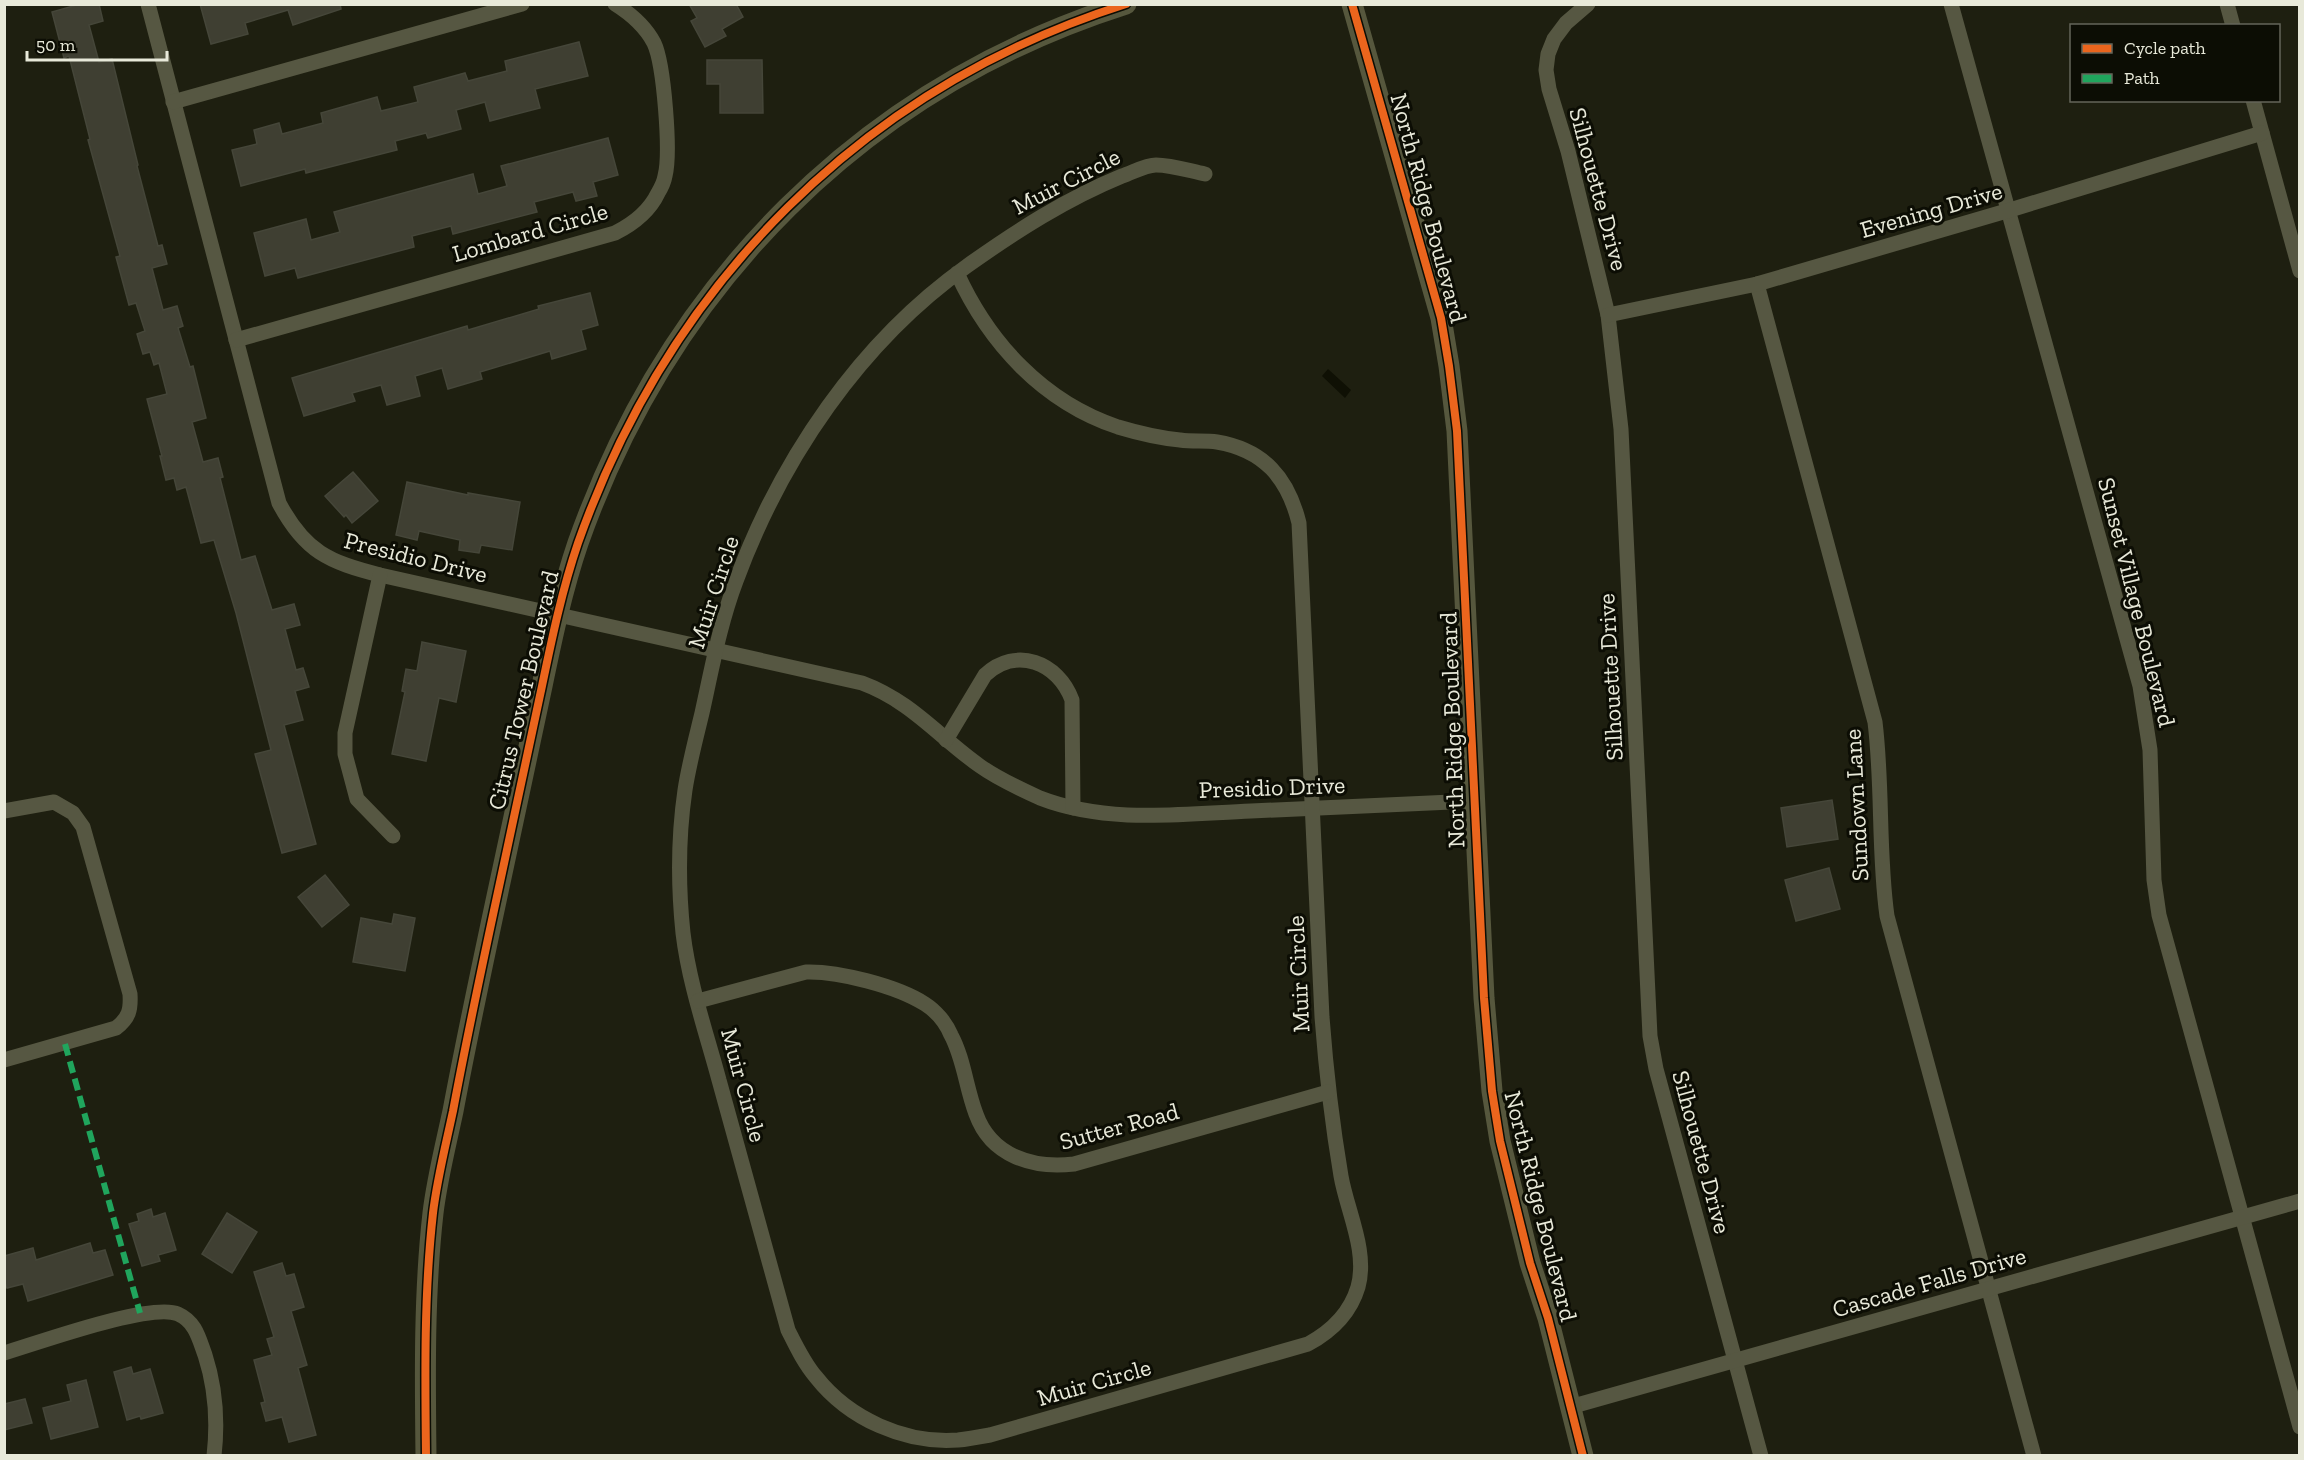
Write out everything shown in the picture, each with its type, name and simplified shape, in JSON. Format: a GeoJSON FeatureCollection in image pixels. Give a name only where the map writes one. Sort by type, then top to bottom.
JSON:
{"type":"FeatureCollection","features":[{"type":"Feature","properties":{"kind":"main road","name":"Citrus Tower Boulevard"},"geometry":{"type":"LineString","coordinates":[[426,1455],[425,1347],[434,1210],[472,1009],[558,614],[577,546],[602,480],[627,427],[681,334],[762,234],[810,185],[861,142],[921,100],[976,67],[1033,39],[1126,4]]}},
{"type":"Feature","properties":{"kind":"main road","name":"North Ridge Boulevard"},"geometry":{"type":"LineString","coordinates":[[1352,4],[1441,318],[1449,366],[1457,431],[1484,998],[1492,1090],[1500,1141],[1530,1263],[1548,1318],[1583,1455]]}},
{"type":"Feature","properties":{"kind":"street","name":"Presidio Drive"},"geometry":{"type":"LineString","coordinates":[[148,4],[279,503],[290,523],[304,540],[321,554],[344,566],[380,575],[862,683],[883,690],[904,703],[981,767],[1011,785],[1073,808],[1133,816],[1474,801]]}},
{"type":"Feature","properties":{"kind":"street"},"geometry":{"type":"LineString","coordinates":[[173,102],[522,4]]}},
{"type":"Feature","properties":{"kind":"street","name":"Lombard Circle"},"geometry":{"type":"LineString","coordinates":[[236,340],[615,233],[631,225],[646,211],[657,195],[665,176],[667,143],[661,63],[654,44],[643,27],[615,4]]}},
{"type":"Feature","properties":{"kind":"street","name":"Silhouette Drive"},"geometry":{"type":"LineString","coordinates":[[1588,4],[1566,22],[1554,39],[1548,54],[1546,70],[1549,89],[1569,152],[1608,315],[1621,429],[1650,1036],[1656,1069],[1761,1455]]}},
{"type":"Feature","properties":{"kind":"street","name":"Sunset Village Boulevard"},"geometry":{"type":"LineString","coordinates":[[1951,4],[2010,210],[2142,696],[2150,750],[2154,880],[2159,915],[2300,1427]]}},
{"type":"Feature","properties":{"kind":"street"},"geometry":{"type":"LineString","coordinates":[[2227,4],[2232,24]]}},
{"type":"Feature","properties":{"kind":"street"},"geometry":{"type":"LineString","coordinates":[[2254,102],[2300,271]]}},
{"type":"Feature","properties":{"kind":"street","name":"Evening Drive"},"geometry":{"type":"LineString","coordinates":[[1608,315],[1757,284],[2010,210],[2262,132]]}},
{"type":"Feature","properties":{"kind":"street","name":"Muir Circle"},"geometry":{"type":"LineString","coordinates":[[957,273],[968,298],[1009,355],[1032,378],[1058,398],[1087,414],[1148,435],[1236,446],[1254,454],[1270,466],[1283,481],[1294,501],[1299,523],[1322,1017],[1328,1092],[1342,1179],[1358,1246],[1360,1265],[1358,1286],[1352,1304],[1341,1320],[1326,1334],[1308,1344],[990,1435],[957,1440],[931,1440],[907,1436],[882,1427],[858,1415],[837,1399],[816,1378],[801,1356],[788,1330],[698,1002],[684,938],[679,888],[680,837],[685,787],[716,650],[735,583],[753,539],[779,485],[810,433],[876,348],[918,306],[957,273],[1054,208],[1108,182],[1153,164],[1205,174]]}},
{"type":"Feature","properties":{"kind":"street","name":"Sundown Lane"},"geometry":{"type":"LineString","coordinates":[[1757,284],[1869,693],[1880,763],[1882,881],[1887,916],[2034,1455]]}},
{"type":"Feature","properties":{"kind":"street"},"geometry":{"type":"LineString","coordinates":[[380,575],[345,733],[345,754],[357,799],[393,836]]}},
{"type":"Feature","properties":{"kind":"street"},"geometry":{"type":"LineString","coordinates":[[946,740],[985,675],[994,667],[1005,661],[1020,659],[1034,662],[1058,676],[1067,687],[1072,700],[1073,808]]}},
{"type":"Feature","properties":{"kind":"street"},"geometry":{"type":"LineString","coordinates":[[4,812],[54,802],[73,813],[83,826],[130,994],[130,1006],[129,1014],[116,1028],[4,1060]]}},
{"type":"Feature","properties":{"kind":"street","name":"Sutter Road"},"geometry":{"type":"LineString","coordinates":[[698,1002],[806,972],[841,975],[909,995],[927,1005],[941,1019],[951,1035],[976,1116],[987,1133],[1001,1148],[1017,1158],[1036,1165],[1054,1167],[1074,1164],[1328,1092]]}},
{"type":"Feature","properties":{"kind":"street","name":"Cascade Falls Drive"},"geometry":{"type":"LineString","coordinates":[[1570,1407],[2300,1201]]}},
{"type":"Feature","properties":{"kind":"street"},"geometry":{"type":"LineString","coordinates":[[4,1353],[130,1315],[167,1311],[178,1314],[194,1326],[211,1374],[216,1413],[214,1455]]}},
{"type":"Feature","properties":{"kind":"shaded area"},"geometry":{"type":"Polygon","coordinates":[[[1328,369],[1351,390],[1345,398],[1322,376],[1328,369]]]}},
{"type":"Feature","properties":{"kind":"building"},"geometry":{"type":"Polygon","coordinates":[[[80,4],[99,4],[103,21],[89,25],[99,62],[112,59],[158,246],[162,245],[167,264],[152,268],[163,310],[177,306],[183,326],[178,328],[190,367],[193,366],[206,418],[192,422],[203,462],[218,458],[223,477],[220,478],[241,560],[255,556],[272,610],[294,604],[300,625],[285,629],[296,670],[303,668],[309,687],[295,691],[303,720],[284,725],[316,844],[282,853],[255,754],[271,750],[236,613],[214,540],[201,543],[186,487],[177,490],[174,478],[166,480],[147,399],[167,394],[159,363],[154,365],[150,352],[143,354],[137,334],[145,331],[136,303],[129,305],[116,257],[120,256],[88,140],[90,139],[69,56],[64,58],[52,12],[80,4]]]}},
{"type":"Feature","properties":{"kind":"building"},"geometry":{"type":"Polygon","coordinates":[[[200,4],[340,4],[341,9],[293,25],[288,10],[245,23],[248,34],[211,44],[200,4]]]}},
{"type":"Feature","properties":{"kind":"building"},"geometry":{"type":"Polygon","coordinates":[[[689,4],[736,4],[743,17],[722,29],[726,36],[705,47],[691,21],[697,18],[689,4]]]}},
{"type":"Feature","properties":{"kind":"building"},"geometry":{"type":"Polygon","coordinates":[[[579,42],[588,76],[535,89],[540,108],[490,121],[485,102],[456,110],[461,129],[428,138],[426,133],[395,141],[397,150],[306,173],[305,169],[241,186],[232,150],[257,144],[254,130],[279,123],[282,134],[323,123],[321,113],[377,97],[381,111],[418,102],[414,87],[465,73],[468,81],[507,71],[505,61],[579,42]]]}},
{"type":"Feature","properties":{"kind":"building"},"geometry":{"type":"Polygon","coordinates":[[[707,60],[762,60],[763,113],[720,113],[720,84],[707,84],[707,60]]]}},
{"type":"Feature","properties":{"kind":"building"},"geometry":{"type":"Polygon","coordinates":[[[608,138],[618,175],[593,182],[597,196],[576,201],[573,192],[534,202],[537,212],[453,234],[451,226],[412,236],[414,247],[298,278],[295,268],[265,276],[254,233],[306,219],[311,240],[340,232],[334,212],[473,174],[478,194],[507,186],[501,166],[608,138]]]}},
{"type":"Feature","properties":{"kind":"building"},"geometry":{"type":"Polygon","coordinates":[[[590,293],[598,325],[581,330],[586,349],[552,359],[550,351],[480,372],[482,379],[448,389],[442,368],[415,376],[420,396],[387,405],[381,385],[352,393],[355,401],[304,416],[292,378],[467,326],[468,330],[539,309],[538,306],[590,293]]]}},
{"type":"Feature","properties":{"kind":"building"},"geometry":{"type":"Polygon","coordinates":[[[353,472],[378,501],[352,523],[325,496],[353,472]]]}},
{"type":"Feature","properties":{"kind":"building"},"geometry":{"type":"Polygon","coordinates":[[[407,482],[468,495],[468,493],[520,502],[512,550],[481,545],[479,553],[459,550],[460,540],[419,531],[417,540],[396,535],[407,482]]]}},
{"type":"Feature","properties":{"kind":"building"},"geometry":{"type":"Polygon","coordinates":[[[422,642],[466,651],[456,702],[439,698],[426,761],[392,754],[405,692],[402,691],[406,669],[417,671],[422,642]]]}},
{"type":"Feature","properties":{"kind":"building"},"geometry":{"type":"Polygon","coordinates":[[[1832,800],[1838,839],[1787,847],[1781,808],[1832,800]]]}},
{"type":"Feature","properties":{"kind":"building"},"geometry":{"type":"Polygon","coordinates":[[[1829,868],[1840,909],[1796,921],[1785,880],[1829,868]]]}},
{"type":"Feature","properties":{"kind":"building"},"geometry":{"type":"Polygon","coordinates":[[[325,875],[349,905],[322,927],[298,897],[325,875]]]}},
{"type":"Feature","properties":{"kind":"building"},"geometry":{"type":"Polygon","coordinates":[[[394,914],[415,918],[405,971],[353,962],[361,918],[392,924],[394,914]]]}},
{"type":"Feature","properties":{"kind":"building"},"geometry":{"type":"Polygon","coordinates":[[[151,1209],[153,1217],[165,1213],[176,1250],[158,1255],[160,1261],[142,1266],[129,1224],[139,1221],[137,1214],[151,1209]]]}},
{"type":"Feature","properties":{"kind":"building"},"geometry":{"type":"Polygon","coordinates":[[[227,1213],[257,1232],[232,1273],[202,1254],[227,1213]]]}},
{"type":"Feature","properties":{"kind":"building"},"geometry":{"type":"Polygon","coordinates":[[[90,1243],[93,1253],[105,1250],[113,1275],[28,1301],[23,1284],[7,1288],[4,1280],[4,1256],[33,1248],[36,1260],[90,1243]]]}},
{"type":"Feature","properties":{"kind":"building"},"geometry":{"type":"Polygon","coordinates":[[[282,1263],[286,1276],[294,1274],[304,1307],[291,1311],[307,1365],[298,1368],[316,1435],[289,1442],[282,1417],[266,1421],[261,1403],[265,1402],[254,1360],[272,1355],[267,1339],[274,1337],[254,1272],[282,1263]]]}},
{"type":"Feature","properties":{"kind":"building"},"geometry":{"type":"Polygon","coordinates":[[[131,1367],[133,1374],[150,1369],[163,1413],[127,1420],[114,1372],[131,1367]]]}},
{"type":"Feature","properties":{"kind":"building"},"geometry":{"type":"Polygon","coordinates":[[[86,1380],[98,1427],[51,1439],[43,1408],[71,1401],[67,1385],[86,1380]]]}},
{"type":"Feature","properties":{"kind":"building"},"geometry":{"type":"Polygon","coordinates":[[[25,1399],[32,1423],[4,1430],[4,1404],[25,1399]]]}},
{"type":"Feature","properties":{"kind":"marked path"},"geometry":{"type":"LineString","coordinates":[[65,1044],[140,1313]]}},
{"type":"Feature","properties":{"kind":"cycle path"},"geometry":{"type":"LineString","coordinates":[[426,1456],[425,1365],[428,1273],[439,1174],[558,614],[578,543],[617,449],[665,361],[722,280],[788,208],[861,143],[942,87],[1030,41],[1126,4]]}},
{"type":"Feature","properties":{"kind":"cycle path"},"geometry":{"type":"LineString","coordinates":[[1352,4],[1441,318],[1449,366],[1457,431],[1484,998],[1492,1091],[1500,1141],[1530,1263],[1548,1318],[1583,1456]]}}]}
